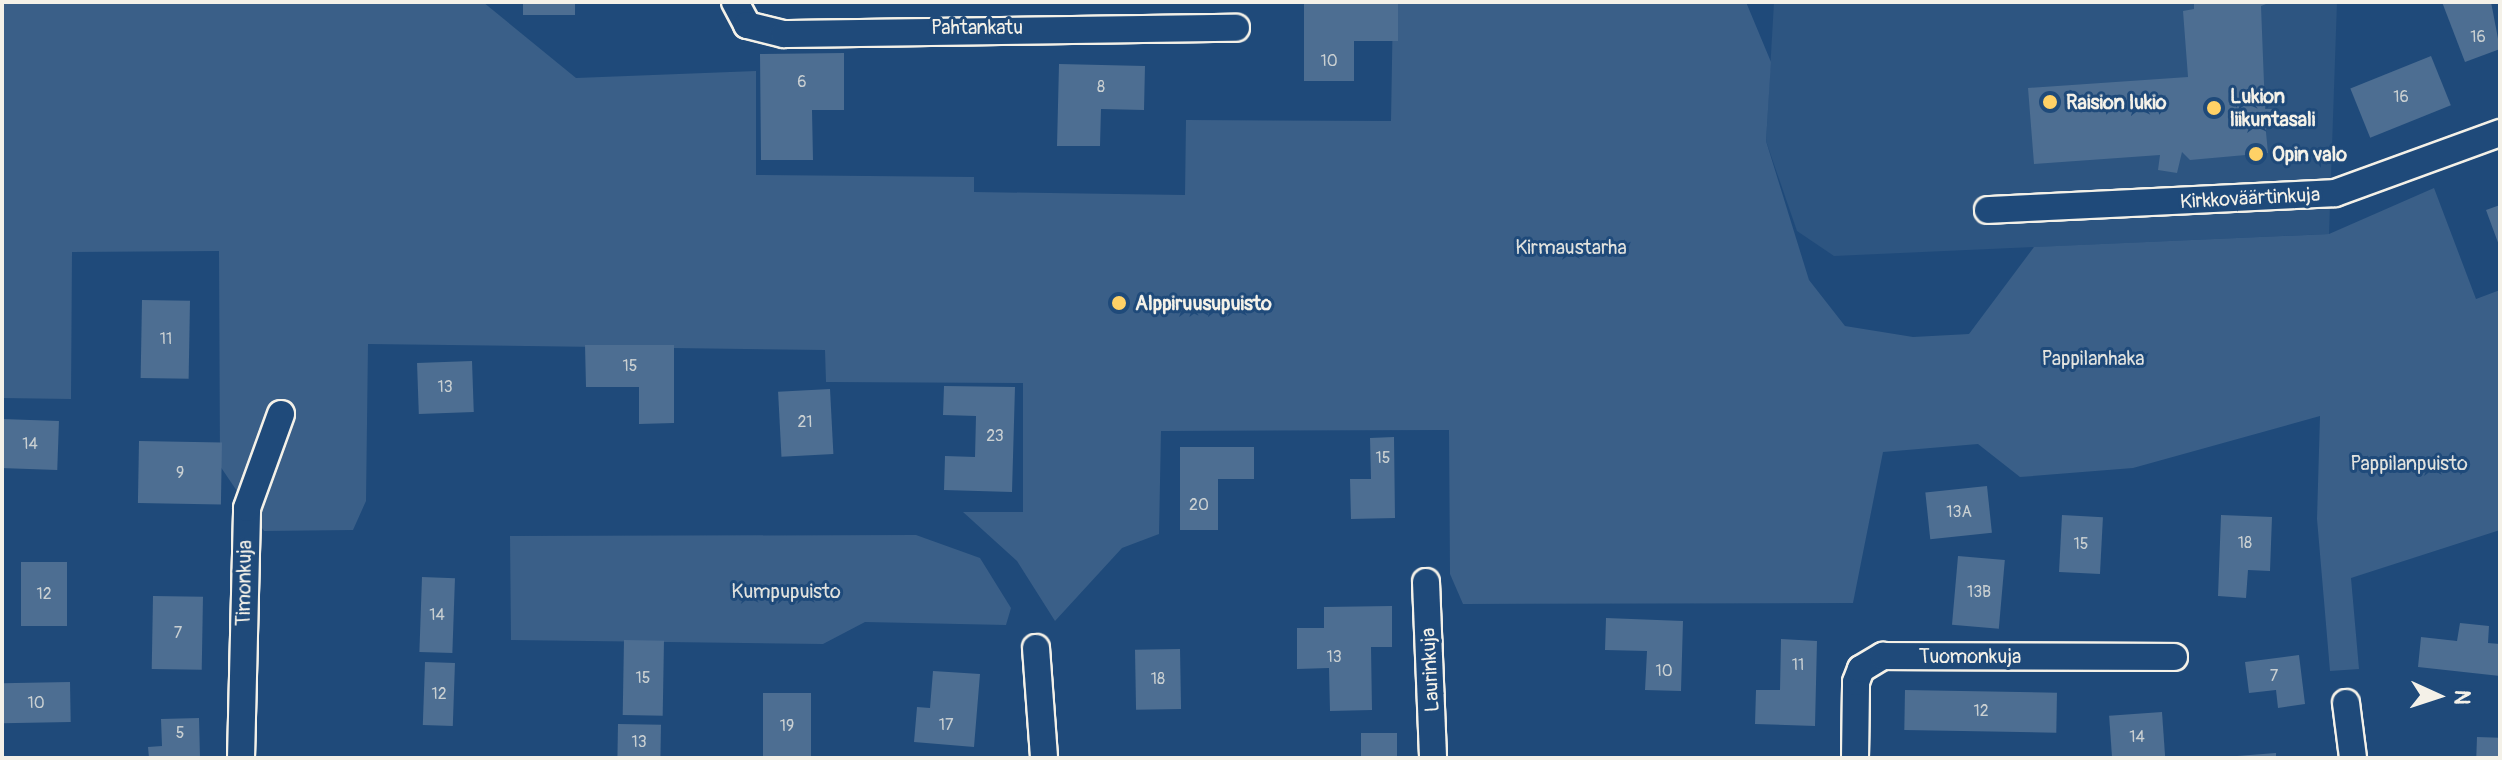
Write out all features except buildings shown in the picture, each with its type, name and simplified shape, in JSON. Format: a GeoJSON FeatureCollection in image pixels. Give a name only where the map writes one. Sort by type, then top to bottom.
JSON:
{"type":"FeatureCollection","features":[{"type":"Feature","properties":{"kind":"street","name":"Pahtankatu"},"geometry":{"type":"LineString","coordinates":[[735,2],[747,25],[784,34],[1236,28]]}},
{"type":"Feature","properties":{"kind":"street","name":"Kirkkoväärtinkuja"},"geometry":{"type":"LineString","coordinates":[[1988,210],[2335,193],[2500,133]]}},
{"type":"Feature","properties":{"kind":"street","name":"Timonkuja"},"geometry":{"type":"LineString","coordinates":[[241,758],[247,508],[281,414]]}},
{"type":"Feature","properties":{"kind":"street","name":"Laurinkuja"},"geometry":{"type":"LineString","coordinates":[[1426,582],[1433,758]]}},
{"type":"Feature","properties":{"kind":"street"},"geometry":{"type":"LineString","coordinates":[[1036,648],[1044,758]]}},
{"type":"Feature","properties":{"kind":"street","name":"Tuomonkuja"},"geometry":{"type":"LineString","coordinates":[[1855,758],[1856,682],[1861,669],[1883,656],[2174,657]]}},
{"type":"Feature","properties":{"kind":"street"},"geometry":{"type":"LineString","coordinates":[[2346,703],[2353,758]]}},
{"type":"Feature","properties":{"kind":"shaded area","name":"Raision lukio"},"geometry":{"type":"Polygon","coordinates":[[[1774,2],[2337,2],[2329,234],[1834,256],[1797,231],[1766,141],[1774,2]]]}},
{"type":"Feature","properties":{"kind":"green space","name":"Kirmaustarha"},"geometry":{"type":"Polygon","coordinates":[[[2,2],[483,2],[576,78],[756,71],[756,175],[974,177],[974,192],[1185,195],[1186,120],[1391,121],[1393,2],[1746,2],[1771,62],[1766,141],[1809,280],[1845,326],[1913,337],[1969,334],[2034,247],[2329,234],[2434,188],[2476,299],[2500,290],[2500,530],[2351,578],[2359,669],[2330,671],[2317,519],[2320,416],[2133,468],[2020,477],[1978,444],[1883,452],[1853,603],[1463,604],[1450,574],[1449,430],[1161,431],[1159,534],[1122,548],[1055,621],[1017,561],[963,512],[1023,512],[1023,383],[826,382],[825,350],[368,344],[366,501],[353,530],[264,531],[220,466],[219,251],[72,252],[71,399],[2,398],[2,2]]]}},
{"type":"Feature","properties":{"kind":"green space","name":"Kumpupuisto"},"geometry":{"type":"Polygon","coordinates":[[[916,535],[980,558],[1011,608],[1006,625],[865,622],[823,644],[511,640],[510,536],[916,535]]]}},
{"type":"Feature","properties":{"kind":"place","name":"Raision lukio"},"geometry":{"type":"Point","coordinates":[2050,102]}},
{"type":"Feature","properties":{"kind":"place","name":"Lukion liikuntasali"},"geometry":{"type":"Point","coordinates":[2214,108]}},
{"type":"Feature","properties":{"kind":"place","name":"Opin valo"},"geometry":{"type":"Point","coordinates":[2256,154]}},
{"type":"Feature","properties":{"kind":"place","name":"Alppiruusupuisto"},"geometry":{"type":"Point","coordinates":[1119,303]}},
{"type":"Feature","properties":{"kind":"park label","name":"Pappilanhaka"},"geometry":{"type":"Point","coordinates":[2093,358]}},
{"type":"Feature","properties":{"kind":"park label","name":"Pappilanpuisto"},"geometry":{"type":"Point","coordinates":[2409,463]}}]}
